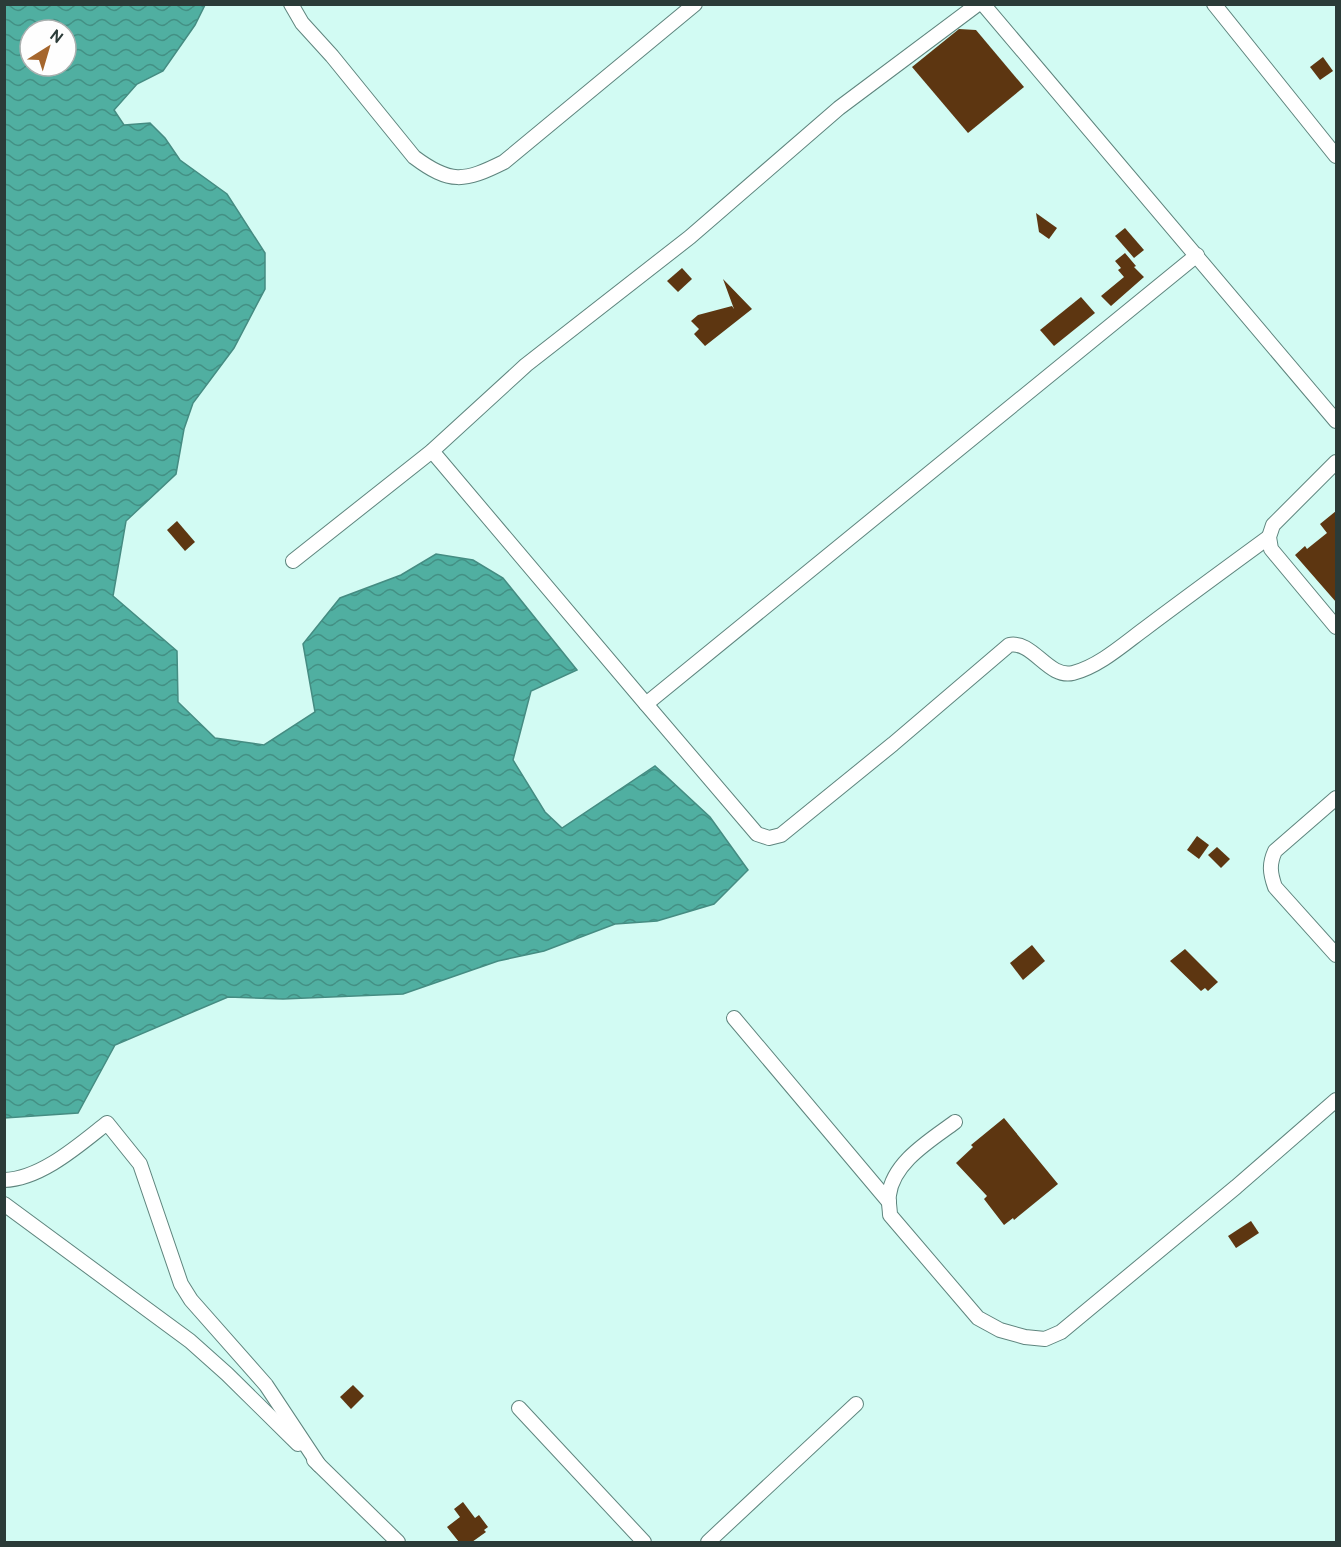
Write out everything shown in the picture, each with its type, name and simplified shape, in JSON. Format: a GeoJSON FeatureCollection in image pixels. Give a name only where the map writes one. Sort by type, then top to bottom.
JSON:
{"type":"FeatureCollection","features":[{"type":"Feature","properties":{"kind":"street"},"geometry":{"type":"LineString","coordinates":[[291,4],[302,22],[414,156],[431,169],[446,176],[465,177],[480,174],[504,162],[695,4]]}},
{"type":"Feature","properties":{"kind":"street"},"geometry":{"type":"LineString","coordinates":[[293,561],[432,451],[526,365],[690,237],[839,108],[980,4],[1197,255],[1336,421]]}},
{"type":"Feature","properties":{"kind":"street"},"geometry":{"type":"LineString","coordinates":[[1214,4],[1336,156]]}},
{"type":"Feature","properties":{"kind":"street"},"geometry":{"type":"LineString","coordinates":[[646,704],[1197,255]]}},
{"type":"Feature","properties":{"kind":"street"},"geometry":{"type":"LineString","coordinates":[[432,451],[757,834],[769,838],[782,836],[1009,645],[1018,645],[1060,672],[1074,673],[1110,653],[1269,537]]}},
{"type":"Feature","properties":{"kind":"street"},"geometry":{"type":"LineString","coordinates":[[1336,462],[1273,525],[1269,537],[1271,549],[1336,627]]}},
{"type":"Feature","properties":{"kind":"street"},"geometry":{"type":"LineString","coordinates":[[1336,798],[1275,851],[1270,862],[1270,875],[1275,887],[1336,955]]}},
{"type":"Feature","properties":{"kind":"street"},"geometry":{"type":"LineString","coordinates":[[734,1017],[889,1202]]}},
{"type":"Feature","properties":{"kind":"street"},"geometry":{"type":"LineString","coordinates":[[955,1122],[910,1155],[897,1174],[889,1195],[890,1215],[978,1318],[1000,1330],[1025,1337],[1045,1339],[1061,1332],[1236,1187],[1336,1100]]}},
{"type":"Feature","properties":{"kind":"street"},"geometry":{"type":"LineString","coordinates":[[4,1180],[13,1180],[64,1158],[107,1123],[140,1164],[181,1284],[266,1385],[319,1465]]}},
{"type":"Feature","properties":{"kind":"street"},"geometry":{"type":"LineString","coordinates":[[4,1203],[150,1314],[190,1341],[227,1374],[398,1542]]}},
{"type":"Feature","properties":{"kind":"street"},"geometry":{"type":"LineString","coordinates":[[708,1542],[856,1404]]}},
{"type":"Feature","properties":{"kind":"street"},"geometry":{"type":"LineString","coordinates":[[519,1408],[644,1542]]}},
{"type":"Feature","properties":{"kind":"water"},"geometry":{"type":"Polygon","coordinates":[[[5,4],[205,5],[195,25],[163,71],[137,84],[114,110],[124,125],[150,123],[165,138],[180,160],[227,194],[265,253],[265,289],[234,348],[193,403],[184,429],[176,474],[126,521],[113,596],[177,651],[178,702],[215,738],[264,745],[315,712],[303,644],[340,598],[401,575],[436,554],[473,560],[503,578],[577,670],[531,691],[513,760],[545,812],[562,828],[655,766],[710,817],[748,870],[714,904],[657,921],[615,924],[544,951],[498,961],[403,994],[283,999],[228,997],[115,1045],[78,1113],[5,1118],[5,4]]]}},
{"type":"Feature","properties":{"kind":"building"},"geometry":{"type":"Polygon","coordinates":[[[959,29],[976,30],[1024,87],[968,133],[912,67],[959,29]]]}},
{"type":"Feature","properties":{"kind":"building"},"geometry":{"type":"Polygon","coordinates":[[[1323,57],[1333,71],[1320,80],[1310,67],[1323,57]]]}},
{"type":"Feature","properties":{"kind":"building"},"geometry":{"type":"Polygon","coordinates":[[[1036,213],[1057,228],[1049,239],[1039,232],[1036,213]]]}},
{"type":"Feature","properties":{"kind":"building"},"geometry":{"type":"Polygon","coordinates":[[[1125,228],[1144,250],[1134,258],[1115,236],[1125,228]]]}},
{"type":"Feature","properties":{"kind":"building"},"geometry":{"type":"Polygon","coordinates":[[[1125,253],[1144,277],[1111,306],[1101,296],[1124,277],[1115,261],[1125,253]]]}},
{"type":"Feature","properties":{"kind":"building"},"geometry":{"type":"Polygon","coordinates":[[[682,268],[692,279],[678,292],[667,281],[682,268]]]}},
{"type":"Feature","properties":{"kind":"building"},"geometry":{"type":"Polygon","coordinates":[[[723,279],[752,309],[705,346],[694,334],[699,329],[691,321],[698,315],[732,306],[734,309],[723,279]]]}},
{"type":"Feature","properties":{"kind":"building"},"geometry":{"type":"Polygon","coordinates":[[[1081,297],[1095,313],[1054,346],[1040,330],[1081,297]]]}},
{"type":"Feature","properties":{"kind":"building"},"geometry":{"type":"Polygon","coordinates":[[[1336,511],[1336,602],[1295,555],[1305,546],[1307,549],[1327,533],[1320,524],[1336,511]]]}},
{"type":"Feature","properties":{"kind":"building"},"geometry":{"type":"Polygon","coordinates":[[[177,521],[195,542],[185,551],[167,530],[177,521]]]}},
{"type":"Feature","properties":{"kind":"building"},"geometry":{"type":"Polygon","coordinates":[[[1197,836],[1209,845],[1199,859],[1187,850],[1197,836]]]}},
{"type":"Feature","properties":{"kind":"building"},"geometry":{"type":"Polygon","coordinates":[[[1217,847],[1230,859],[1221,868],[1208,855],[1217,847]]]}},
{"type":"Feature","properties":{"kind":"building"},"geometry":{"type":"Polygon","coordinates":[[[1032,945],[1045,961],[1023,980],[1010,963],[1032,945]]]}},
{"type":"Feature","properties":{"kind":"building"},"geometry":{"type":"Polygon","coordinates":[[[1185,949],[1218,982],[1208,991],[1205,988],[1201,991],[1170,961],[1185,949]]]}},
{"type":"Feature","properties":{"kind":"building"},"geometry":{"type":"Polygon","coordinates":[[[1004,1118],[1058,1184],[1014,1220],[1013,1218],[1004,1225],[984,1199],[987,1196],[956,1163],[973,1147],[971,1145],[1004,1118]]]}},
{"type":"Feature","properties":{"kind":"building"},"geometry":{"type":"Polygon","coordinates":[[[1251,1221],[1259,1233],[1236,1248],[1228,1236],[1251,1221]]]}},
{"type":"Feature","properties":{"kind":"building"},"geometry":{"type":"Polygon","coordinates":[[[353,1385],[364,1396],[351,1409],[340,1397],[353,1385]]]}},
{"type":"Feature","properties":{"kind":"building"},"geometry":{"type":"Polygon","coordinates":[[[463,1502],[475,1518],[479,1515],[488,1527],[484,1530],[486,1532],[472,1542],[459,1542],[447,1527],[460,1517],[454,1509],[463,1502]]]}}]}
